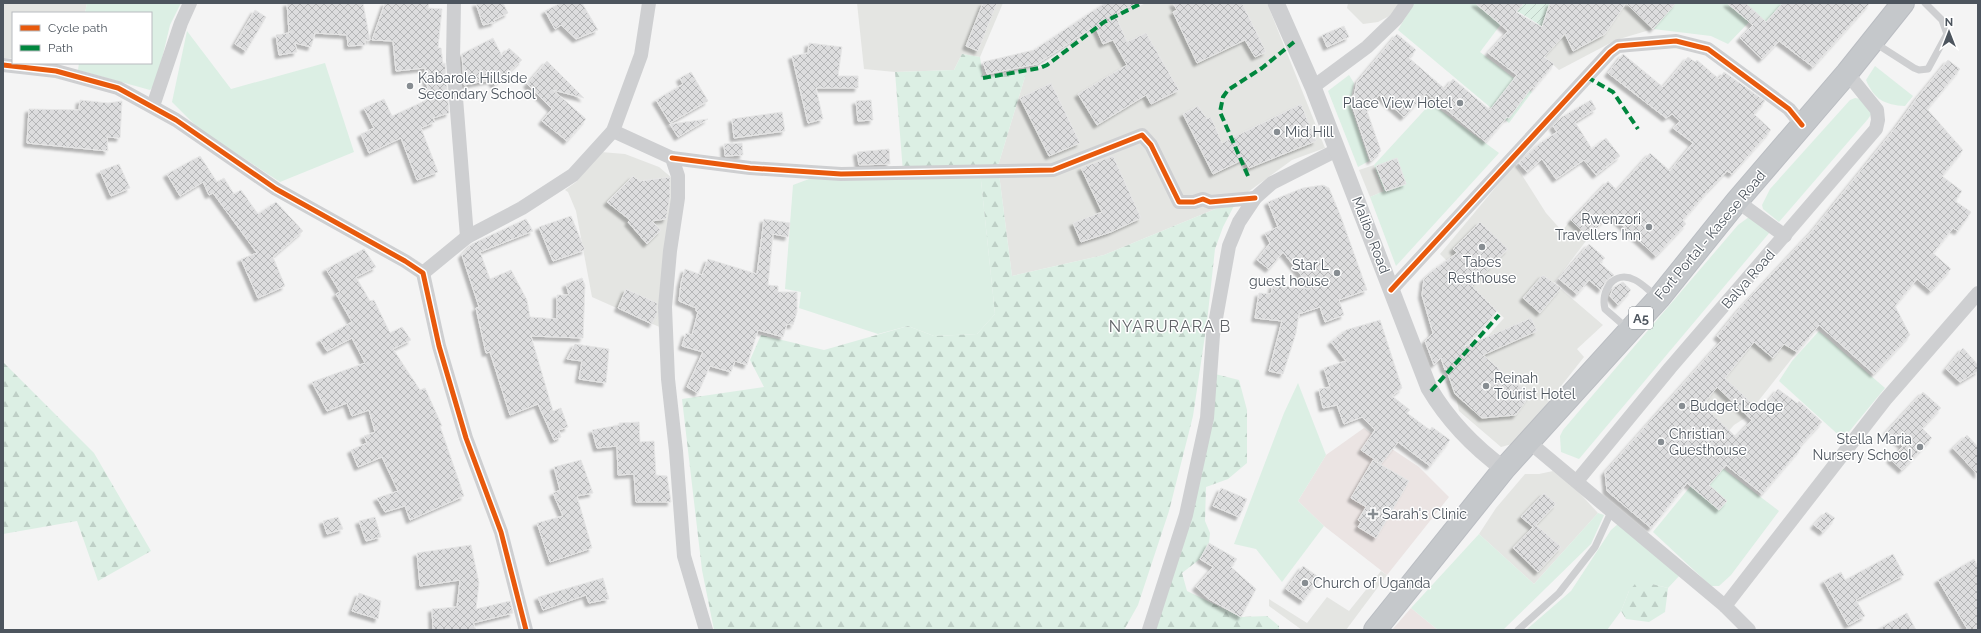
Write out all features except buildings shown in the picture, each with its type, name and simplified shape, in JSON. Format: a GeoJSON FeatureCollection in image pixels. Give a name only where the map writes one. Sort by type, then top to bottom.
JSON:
{"type":"FeatureCollection","features":[{"type":"Feature","properties":{"kind":"highway","name":"Fort Portal - Kasese Road"},"geometry":{"type":"LineString","coordinates":[[1375,630],[1504,469],[1659,298],[1737,200],[1847,73],[1903,3]]}},
{"type":"Feature","properties":{"kind":"street"},"geometry":{"type":"LineString","coordinates":[[153,106],[181,23],[190,3]]}},
{"type":"Feature","properties":{"kind":"street"},"geometry":{"type":"LineString","coordinates":[[454,3],[453,60],[467,237]]}},
{"type":"Feature","properties":{"kind":"street"},"geometry":{"type":"LineString","coordinates":[[423,274],[467,237],[522,208],[573,175],[613,130],[641,55],[649,3]]}},
{"type":"Feature","properties":{"kind":"street","name":"Malibo Road"},"geometry":{"type":"LineString","coordinates":[[1276,3],[1313,87],[1430,391],[1459,429],[1487,456],[1504,469]]}},
{"type":"Feature","properties":{"kind":"street"},"geometry":{"type":"LineString","coordinates":[[1313,87],[1367,48],[1396,19],[1407,3]]}},
{"type":"Feature","properties":{"kind":"street"},"geometry":{"type":"LineString","coordinates":[[1391,290],[1610,52],[1618,46],[1643,42],[1676,41],[1708,49],[1789,109],[1802,125]]}},
{"type":"Feature","properties":{"kind":"street"},"geometry":{"type":"LineString","coordinates":[[3,65],[56,71],[88,78],[118,88],[153,106],[276,189],[405,261],[423,274],[439,346],[466,438],[501,532],[526,630]]}},
{"type":"Feature","properties":{"kind":"street","name":"Balya Road"},"geometry":{"type":"LineString","coordinates":[[1577,481],[1670,368],[1876,129],[1878,120],[1877,110],[1847,73]]}},
{"type":"Feature","properties":{"kind":"street"},"geometry":{"type":"LineString","coordinates":[[613,130],[672,158],[750,168],[841,174],[1053,170],[1142,135],[1151,145],[1179,202],[1194,202],[1204,199],[1210,202],[1255,198]]}},
{"type":"Feature","properties":{"kind":"street"},"geometry":{"type":"LineString","coordinates":[[1149,630],[1186,516],[1207,418],[1213,335],[1229,246],[1239,222],[1255,198],[1272,183],[1337,150]]}},
{"type":"Feature","properties":{"kind":"street"},"geometry":{"type":"LineString","coordinates":[[672,158],[678,176],[678,198],[670,251],[665,307],[668,379],[676,451],[684,556],[706,630]]}},
{"type":"Feature","properties":{"kind":"street"},"geometry":{"type":"LineString","coordinates":[[1737,200],[1785,236]]}},
{"type":"Feature","properties":{"kind":"street"},"geometry":{"type":"LineString","coordinates":[[1725,606],[1885,400],[1978,293]]}},
{"type":"Feature","properties":{"kind":"street"},"geometry":{"type":"LineString","coordinates":[[1529,442],[1725,606],[1749,630]]}},
{"type":"Feature","properties":{"kind":"lane"},"geometry":{"type":"LineString","coordinates":[[1872,41],[1914,68],[1920,70],[1928,69],[1947,34],[1942,20],[1925,3]]}},
{"type":"Feature","properties":{"kind":"lane"},"geometry":{"type":"LineString","coordinates":[[1630,330],[1605,309],[1603,294],[1612,282],[1626,277],[1634,279],[1659,298]]}},
{"type":"Feature","properties":{"kind":"lane"},"geometry":{"type":"LineString","coordinates":[[1518,630],[1559,593],[1595,547],[1612,510]]}},
{"type":"Feature","properties":{"kind":"shaded area"},"geometry":{"type":"Polygon","coordinates":[[[3,3],[87,3],[85,12],[12,12],[12,58],[3,58],[3,3]]]}},
{"type":"Feature","properties":{"kind":"shaded area"},"geometry":{"type":"Polygon","coordinates":[[[857,3],[1003,3],[980,57],[962,54],[954,70],[895,72],[864,69],[857,3]]]}},
{"type":"Feature","properties":{"kind":"shaded area"},"geometry":{"type":"Polygon","coordinates":[[[1146,3],[1267,3],[1325,148],[1292,160],[1237,200],[1104,255],[1012,276],[998,166],[1027,70],[1039,68],[1108,21],[1146,3]]]}},
{"type":"Feature","properties":{"kind":"shaded area"},"geometry":{"type":"Polygon","coordinates":[[[1348,3],[1403,3],[1393,14],[1378,22],[1363,24],[1347,8],[1348,3]]]}},
{"type":"Feature","properties":{"kind":"shaded area"},"geometry":{"type":"Polygon","coordinates":[[[1583,3],[1626,3],[1653,29],[1616,40],[1559,70],[1545,57],[1583,3]]]}},
{"type":"Feature","properties":{"kind":"shaded area"},"geometry":{"type":"Polygon","coordinates":[[[601,152],[625,154],[659,167],[679,184],[664,329],[592,297],[576,211],[568,192],[565,190],[576,182],[601,152]]]}},
{"type":"Feature","properties":{"kind":"shaded area"},"geometry":{"type":"Polygon","coordinates":[[[1515,164],[1546,213],[1562,231],[1571,220],[1589,237],[1554,283],[1603,325],[1577,349],[1584,357],[1516,443],[1501,447],[1459,411],[1457,401],[1451,394],[1446,382],[1504,318],[1440,254],[1515,164]]]}},
{"type":"Feature","properties":{"kind":"shaded area"},"geometry":{"type":"Polygon","coordinates":[[[1374,165],[1384,191],[1370,197],[1359,170],[1374,165]]]}},
{"type":"Feature","properties":{"kind":"shaded area"},"geometry":{"type":"Polygon","coordinates":[[[1754,342],[1773,358],[1784,344],[1797,352],[1745,418],[1734,425],[1713,449],[1687,424],[1754,342]]]}},
{"type":"Feature","properties":{"kind":"shaded area","name":"Sarah's Clinic"},"geometry":{"type":"Polygon","coordinates":[[[1364,428],[1419,467],[1449,497],[1387,575],[1324,526],[1298,501],[1326,455],[1364,428]]]}},
{"type":"Feature","properties":{"kind":"shaded area"},"geometry":{"type":"Polygon","coordinates":[[[1553,471],[1573,486],[1598,513],[1534,584],[1479,534],[1496,508],[1525,474],[1539,474],[1553,471]]]}},
{"type":"Feature","properties":{"kind":"shaded area"},"geometry":{"type":"Polygon","coordinates":[[[1381,571],[1387,575],[1346,630],[1302,630],[1269,606],[1269,599],[1307,623],[1327,597],[1349,611],[1381,571]]]}},
{"type":"Feature","properties":{"kind":"shaded area"},"geometry":{"type":"Polygon","coordinates":[[[1411,608],[1438,630],[1392,630],[1411,608]]]}},
{"type":"Feature","properties":{"kind":"green space"},"geometry":{"type":"Polygon","coordinates":[[[87,3],[181,3],[170,25],[156,84],[150,90],[78,70],[79,64],[152,64],[152,12],[85,12],[87,3]]]}},
{"type":"Feature","properties":{"kind":"green space"},"geometry":{"type":"Polygon","coordinates":[[[1414,3],[1475,3],[1501,24],[1480,52],[1532,92],[1509,123],[1398,30],[1414,3]]]}},
{"type":"Feature","properties":{"kind":"green space"},"geometry":{"type":"Polygon","coordinates":[[[1524,3],[1565,3],[1561,38],[1517,11],[1524,3]]]}},
{"type":"Feature","properties":{"kind":"green space"},"geometry":{"type":"Polygon","coordinates":[[[1676,3],[1727,3],[1749,22],[1728,44],[1711,36],[1653,29],[1676,3]]]}},
{"type":"Feature","properties":{"kind":"green space"},"geometry":{"type":"Polygon","coordinates":[[[1746,3],[1783,3],[1766,22],[1746,3]]]}},
{"type":"Feature","properties":{"kind":"green space"},"geometry":{"type":"Polygon","coordinates":[[[187,31],[231,89],[325,63],[354,152],[280,182],[199,129],[172,102],[187,31]]]}},
{"type":"Feature","properties":{"kind":"green space"},"geometry":{"type":"Polygon","coordinates":[[[962,54],[980,57],[983,77],[1027,70],[998,166],[1012,276],[1104,255],[1237,200],[1223,227],[1215,249],[1207,322],[1193,416],[1169,511],[1138,605],[1124,630],[714,630],[702,570],[682,399],[764,387],[750,360],[761,335],[824,350],[908,326],[934,336],[977,334],[995,314],[980,171],[903,172],[895,72],[954,70],[962,54]]]}},
{"type":"Feature","properties":{"kind":"green space"},"geometry":{"type":"Polygon","coordinates":[[[1875,66],[1913,96],[1905,106],[1891,104],[1881,100],[1869,87],[1866,80],[1875,66]]]}},
{"type":"Feature","properties":{"kind":"green space"},"geometry":{"type":"Polygon","coordinates":[[[1349,75],[1354,83],[1350,104],[1369,161],[1358,167],[1328,91],[1349,75]]]}},
{"type":"Feature","properties":{"kind":"green space"},"geometry":{"type":"Polygon","coordinates":[[[1855,98],[1861,99],[1872,113],[1779,222],[1763,209],[1762,205],[1770,189],[1850,100],[1855,98]]]}},
{"type":"Feature","properties":{"kind":"green space"},"geometry":{"type":"Polygon","coordinates":[[[1431,103],[1499,153],[1396,266],[1370,197],[1384,191],[1374,165],[1431,103]]]}},
{"type":"Feature","properties":{"kind":"green space"},"geometry":{"type":"Polygon","coordinates":[[[980,171],[995,314],[977,334],[934,336],[908,326],[878,334],[799,308],[801,292],[785,289],[793,185],[817,176],[980,171]]]}},
{"type":"Feature","properties":{"kind":"green space"},"geometry":{"type":"Polygon","coordinates":[[[1749,217],[1770,232],[1579,459],[1561,452],[1560,436],[1563,430],[1738,225],[1749,217]]]}},
{"type":"Feature","properties":{"kind":"green space"},"geometry":{"type":"Polygon","coordinates":[[[1819,331],[1885,388],[1843,439],[1779,381],[1792,361],[1819,331]]]}},
{"type":"Feature","properties":{"kind":"green space"},"geometry":{"type":"Polygon","coordinates":[[[3,362],[94,453],[151,551],[98,581],[77,521],[3,534],[3,362]]]}},
{"type":"Feature","properties":{"kind":"green space"},"geometry":{"type":"Polygon","coordinates":[[[1215,374],[1239,380],[1247,410],[1247,463],[1228,479],[1206,487],[1205,521],[1210,533],[1209,543],[1200,559],[1182,573],[1187,591],[1241,617],[1267,616],[1279,626],[1279,630],[1143,630],[1180,519],[1215,374]]]}},
{"type":"Feature","properties":{"kind":"green space"},"geometry":{"type":"Polygon","coordinates":[[[1298,383],[1326,455],[1298,501],[1324,526],[1282,582],[1256,549],[1234,544],[1284,413],[1298,383]]]}},
{"type":"Feature","properties":{"kind":"green space"},"geometry":{"type":"Polygon","coordinates":[[[1712,460],[1779,511],[1731,575],[1719,586],[1711,586],[1653,532],[1712,460]]]}},
{"type":"Feature","properties":{"kind":"green space"},"geometry":{"type":"Polygon","coordinates":[[[1598,513],[1604,515],[1591,544],[1503,630],[1438,630],[1411,608],[1479,534],[1534,584],[1598,513]]]}},
{"type":"Feature","properties":{"kind":"green space"},"geometry":{"type":"Polygon","coordinates":[[[1618,524],[1680,575],[1668,588],[1652,584],[1629,591],[1621,611],[1607,630],[1526,630],[1571,591],[1611,530],[1618,524]]]}},
{"type":"Feature","properties":{"kind":"green space"},"geometry":{"type":"Polygon","coordinates":[[[1635,584],[1652,584],[1668,588],[1665,612],[1649,622],[1626,619],[1621,611],[1629,591],[1635,584]]]}},
{"type":"Feature","properties":{"kind":"marked path"},"geometry":{"type":"LineString","coordinates":[[983,78],[1040,68],[1047,65],[1104,22],[1142,3]]}},
{"type":"Feature","properties":{"kind":"marked path"},"geometry":{"type":"LineString","coordinates":[[1248,176],[1220,112],[1223,97],[1228,90],[1262,68],[1294,42]]}},
{"type":"Feature","properties":{"kind":"marked path"},"geometry":{"type":"LineString","coordinates":[[1587,77],[1613,92],[1638,129]]}},
{"type":"Feature","properties":{"kind":"marked path"},"geometry":{"type":"LineString","coordinates":[[1431,391],[1499,315]]}},
{"type":"Feature","properties":{"kind":"cycle path"},"geometry":{"type":"LineString","coordinates":[[1391,290],[1610,52],[1618,46],[1676,41],[1708,49],[1789,109],[1802,125]]}},
{"type":"Feature","properties":{"kind":"cycle path"},"geometry":{"type":"LineString","coordinates":[[3,65],[56,71],[118,88],[176,120],[276,189],[405,261],[423,273],[439,346],[466,438],[501,532],[526,630]]}},
{"type":"Feature","properties":{"kind":"cycle path"},"geometry":{"type":"LineString","coordinates":[[672,158],[750,168],[841,174],[1053,170],[1142,135],[1151,145],[1179,202],[1194,202],[1203,199],[1210,202],[1255,198]]}},
{"type":"Feature","properties":{"kind":"place","name":"Kabarole Hillside Secondary School"},"geometry":{"type":"Point","coordinates":[410,86]}},
{"type":"Feature","properties":{"kind":"place","name":"Place View Hotel"},"geometry":{"type":"Point","coordinates":[1460,103]}},
{"type":"Feature","properties":{"kind":"place","name":"Mid Hill"},"geometry":{"type":"Point","coordinates":[1277,132]}},
{"type":"Feature","properties":{"kind":"place","name":"Rwenzori Travellers Inn"},"geometry":{"type":"Point","coordinates":[1649,227]}},
{"type":"Feature","properties":{"kind":"place","name":"Tabes Resthouse"},"geometry":{"type":"Point","coordinates":[1482,247]}},
{"type":"Feature","properties":{"kind":"place","name":"Star L guest house"},"geometry":{"type":"Point","coordinates":[1337,273]}},
{"type":"Feature","properties":{"kind":"place","name":"Reinah Tourist Hotel"},"geometry":{"type":"Point","coordinates":[1486,386]}},
{"type":"Feature","properties":{"kind":"place","name":"Budget Lodge"},"geometry":{"type":"Point","coordinates":[1682,406]}},
{"type":"Feature","properties":{"kind":"place","name":"Christian Guesthouse"},"geometry":{"type":"Point","coordinates":[1661,442]}},
{"type":"Feature","properties":{"kind":"place","name":"Stella Maria Nursery School"},"geometry":{"type":"Point","coordinates":[1920,447]}},
{"type":"Feature","properties":{"kind":"place","name":"Sarah's Clinic"},"geometry":{"type":"Point","coordinates":[1373,514]}},
{"type":"Feature","properties":{"kind":"place","name":"Church of Uganda"},"geometry":{"type":"Point","coordinates":[1305,583]}},
{"type":"Feature","properties":{"kind":"district","name":"NYARURARA B"},"geometry":{"type":"Point","coordinates":[1170,326]}}]}
